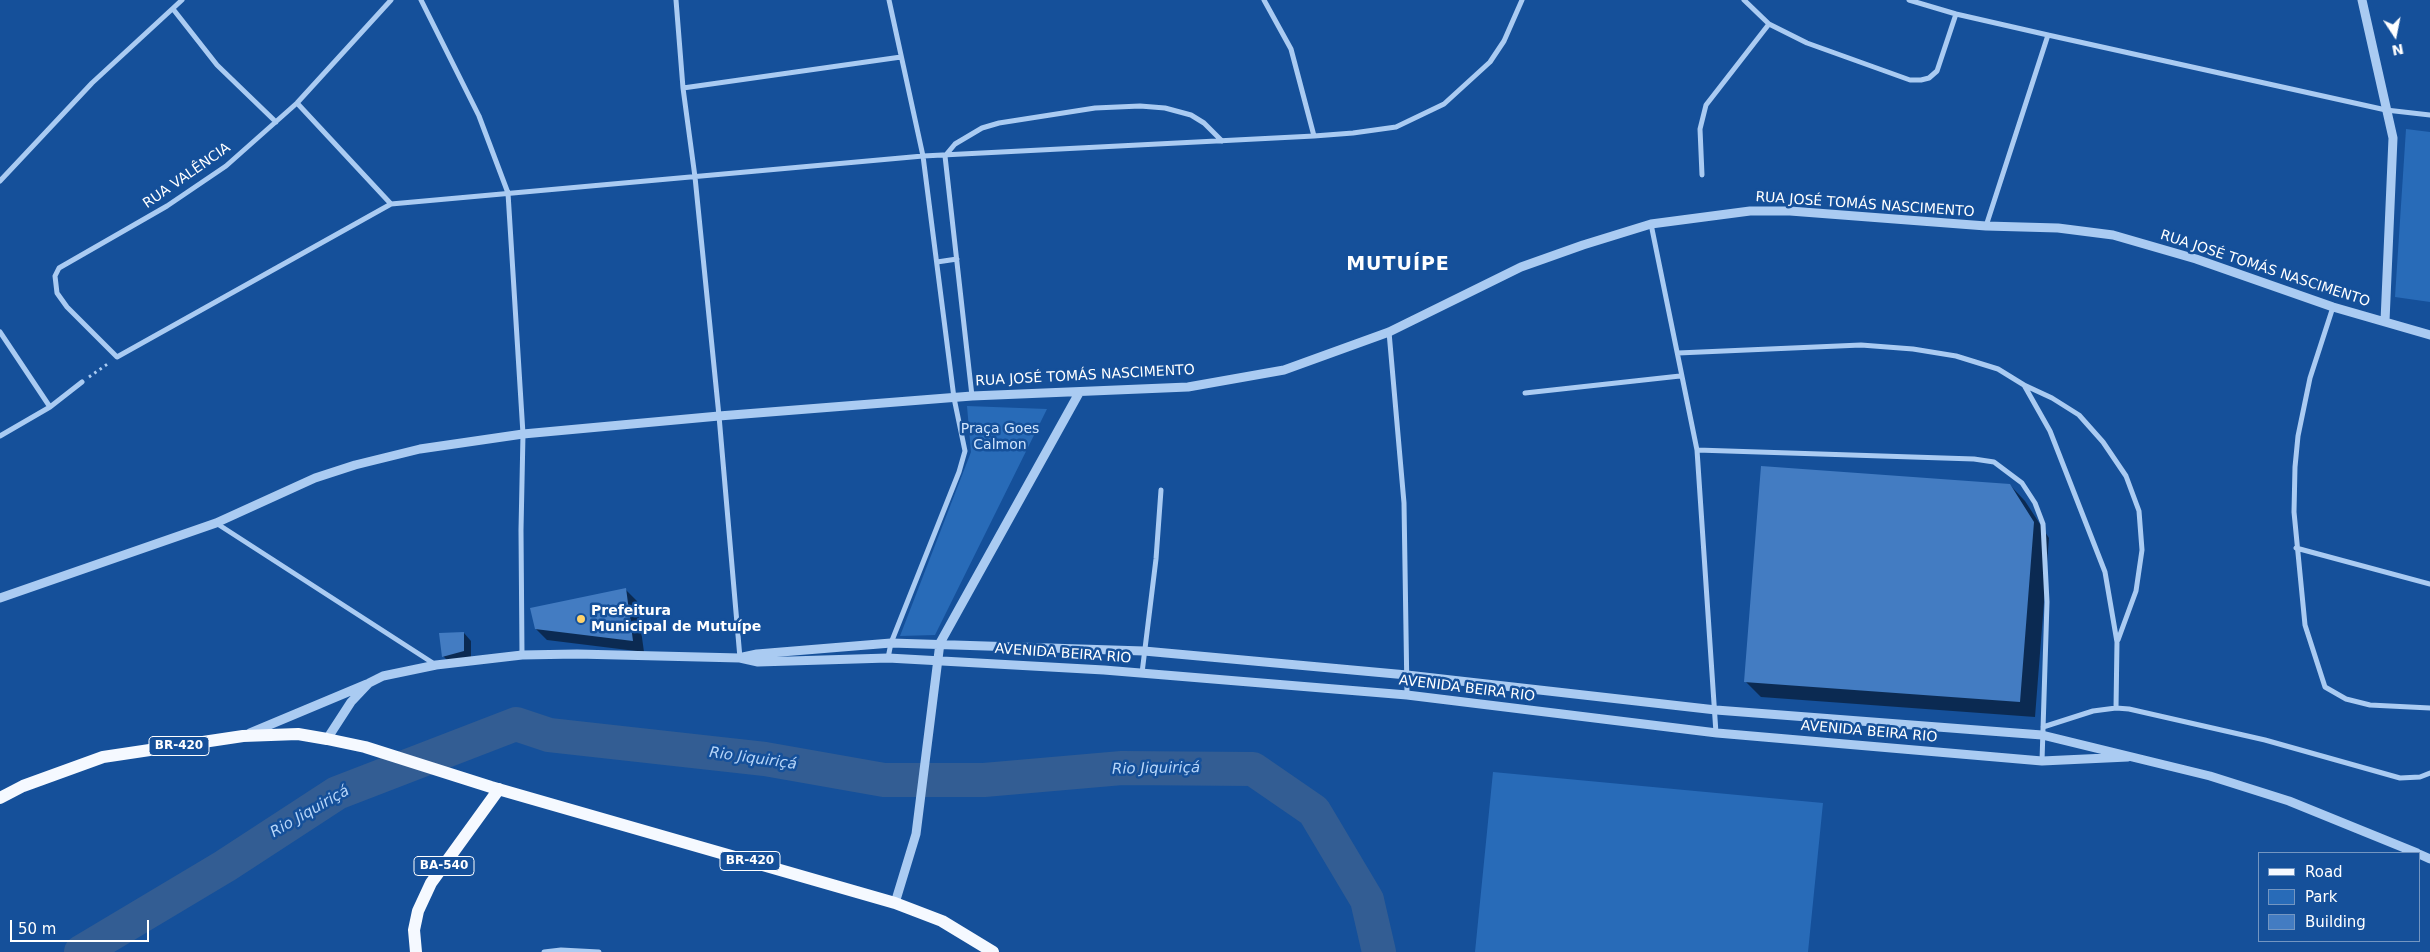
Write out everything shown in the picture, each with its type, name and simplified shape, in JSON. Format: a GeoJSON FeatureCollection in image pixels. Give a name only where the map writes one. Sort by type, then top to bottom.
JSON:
{"type":"FeatureCollection","features":[{"type":"Feature","properties":{"kind":"main road","name":"BR-420"},"geometry":{"type":"LineString","coordinates":[[0,798],[23,786],[103,756],[243,736],[291,734],[327,739],[365,747],[495,788],[895,903],[942,921],[993,952]]}},
{"type":"Feature","properties":{"kind":"main road","name":"BA-540"},"geometry":{"type":"LineString","coordinates":[[416,952],[414,930],[418,911],[431,883],[495,788]]}},
{"type":"Feature","properties":{"kind":"street"},"geometry":{"type":"LineString","coordinates":[[0,181],[92,83],[182,0]]}},
{"type":"Feature","properties":{"kind":"street","name":"RUA VALÊNCIA"},"geometry":{"type":"LineString","coordinates":[[117,357],[67,307],[57,293],[55,276],[59,268],[167,206],[226,166],[297,103],[391,0]]}},
{"type":"Feature","properties":{"kind":"street"},"geometry":{"type":"LineString","coordinates":[[421,0],[480,116],[508,193],[523,434],[520,530],[522,655]]}},
{"type":"Feature","properties":{"kind":"street"},"geometry":{"type":"LineString","coordinates":[[243,736],[393,674],[436,666],[522,655],[577,654],[740,658],[719,416],[695,177],[683,88],[676,0]]}},
{"type":"Feature","properties":{"kind":"street"},"geometry":{"type":"LineString","coordinates":[[888,658],[891,643],[959,472],[965,451],[954,398],[923,156],[889,0]]}},
{"type":"Feature","properties":{"kind":"street"},"geometry":{"type":"LineString","coordinates":[[1264,0],[1291,50],[1314,136]]}},
{"type":"Feature","properties":{"kind":"street"},"geometry":{"type":"LineString","coordinates":[[117,357],[391,204],[923,156],[1314,136],[1396,127],[1444,104],[1490,62],[1504,41],[1522,0]]}},
{"type":"Feature","properties":{"kind":"street"},"geometry":{"type":"LineString","coordinates":[[1744,0],[1769,24],[1808,42],[1910,80],[1921,80],[1937,71],[1956,14]]}},
{"type":"Feature","properties":{"kind":"street"},"geometry":{"type":"LineString","coordinates":[[1909,0],[1956,14],[2048,36],[2386,110],[2430,115]]}},
{"type":"Feature","properties":{"kind":"street"},"geometry":{"type":"LineString","coordinates":[[2362,0],[2392,138],[2385,321]]}},
{"type":"Feature","properties":{"kind":"street"},"geometry":{"type":"LineString","coordinates":[[173,9],[217,65],[276,122]]}},
{"type":"Feature","properties":{"kind":"street"},"geometry":{"type":"LineString","coordinates":[[1702,175],[1700,129],[1706,105],[1769,24]]}},
{"type":"Feature","properties":{"kind":"street"},"geometry":{"type":"LineString","coordinates":[[1986,226],[2048,36]]}},
{"type":"Feature","properties":{"kind":"street"},"geometry":{"type":"LineString","coordinates":[[683,88],[901,57]]}},
{"type":"Feature","properties":{"kind":"street"},"geometry":{"type":"LineString","coordinates":[[297,103],[391,204]]}},
{"type":"Feature","properties":{"kind":"street"},"geometry":{"type":"LineString","coordinates":[[972,396],[945,156],[955,144],[982,128],[999,123],[1094,108],[1140,106],[1165,108],[1191,115],[1204,123],[1222,141]]}},
{"type":"Feature","properties":{"kind":"street","name":"RUA JOSÉ TOMÁS NASCIMENTO"},"geometry":{"type":"LineString","coordinates":[[0,598],[216,523],[279,493],[355,465],[420,449],[523,434],[719,416],[972,396],[1188,387],[1284,370],[1389,332],[1521,268],[1583,244],[1651,224],[1750,211],[1790,211],[1986,226],[2058,228],[2113,235],[2196,259],[2333,308],[2430,334]]}},
{"type":"Feature","properties":{"kind":"street"},"geometry":{"type":"LineString","coordinates":[[1651,224],[1678,353],[1680,376],[1697,450],[1716,710],[1716,733]]}},
{"type":"Feature","properties":{"kind":"street"},"geometry":{"type":"LineString","coordinates":[[937,262],[957,259]]}},
{"type":"Feature","properties":{"kind":"street"},"geometry":{"type":"LineString","coordinates":[[2333,308],[2310,378],[2298,436],[2294,512],[2304,625],[2325,687],[2346,699],[2370,705],[2430,708]]}},
{"type":"Feature","properties":{"kind":"street"},"geometry":{"type":"LineString","coordinates":[[0,332],[50,407]]}},
{"type":"Feature","properties":{"kind":"street"},"geometry":{"type":"LineString","coordinates":[[1389,332],[1404,503],[1407,695]]}},
{"type":"Feature","properties":{"kind":"street"},"geometry":{"type":"LineString","coordinates":[[1678,353],[1861,345],[1912,348],[1956,356],[1998,369],[2024,385],[2052,398],[2079,416],[2108,449],[2126,476],[2139,511],[2142,550],[2136,590],[2118,642]]}},
{"type":"Feature","properties":{"kind":"street"},"geometry":{"type":"LineString","coordinates":[[1525,394],[1680,376]]}},
{"type":"Feature","properties":{"kind":"street"},"geometry":{"type":"LineString","coordinates":[[0,436],[50,407],[82,382]]}},
{"type":"Feature","properties":{"kind":"street"},"geometry":{"type":"LineString","coordinates":[[2024,385],[2050,431],[2105,572],[2118,642],[2116,708]]}},
{"type":"Feature","properties":{"kind":"street"},"geometry":{"type":"LineString","coordinates":[[895,903],[916,834],[929,744],[940,643],[1079,392]]}},
{"type":"Feature","properties":{"kind":"street"},"geometry":{"type":"LineString","coordinates":[[1697,450],[1974,459],[1994,462],[2022,483],[2035,502],[2043,524],[2048,602],[2042,761]]}},
{"type":"Feature","properties":{"kind":"street"},"geometry":{"type":"LineString","coordinates":[[1142,673],[1156,559],[1161,490]]}},
{"type":"Feature","properties":{"kind":"street"},"geometry":{"type":"LineString","coordinates":[[216,523],[436,666]]}},
{"type":"Feature","properties":{"kind":"street"},"geometry":{"type":"LineString","coordinates":[[2296,548],[2430,584]]}},
{"type":"Feature","properties":{"kind":"street","name":"AVENIDA BEIRA RIO"},"geometry":{"type":"LineString","coordinates":[[740,658],[757,654],[891,643],[940,643],[1020,648],[1144,651],[1407,674],[1716,710],[2043,731],[2128,757]]}},
{"type":"Feature","properties":{"kind":"street","name":"AVENIDA BEIRA RIO"},"geometry":{"type":"LineString","coordinates":[[740,658],[758,662],[888,658],[1142,673],[1407,695],[1716,733],[2042,761],[2128,757]]}},
{"type":"Feature","properties":{"kind":"street"},"geometry":{"type":"LineString","coordinates":[[327,739],[351,702],[369,683]]}},
{"type":"Feature","properties":{"kind":"street"},"geometry":{"type":"LineString","coordinates":[[2043,731],[2080,714],[2116,708],[2265,740],[2400,778],[2420,777],[2430,773]]}},
{"type":"Feature","properties":{"kind":"street"},"geometry":{"type":"LineString","coordinates":[[2128,757],[2210,776],[2290,801],[2413,852]]}},
{"type":"Feature","properties":{"kind":"street"},"geometry":{"type":"LineString","coordinates":[[544,952],[561,950],[599,952]]}},
{"type":"Feature","properties":{"kind":"path"},"geometry":{"type":"LineString","coordinates":[[82,382],[117,357]]}},
{"type":"Feature","properties":{"kind":"green space"},"geometry":{"type":"Polygon","coordinates":[[[2406,129],[2430,132],[2430,302],[2395,297],[2406,129]]]}},
{"type":"Feature","properties":{"kind":"green space","name":"Praça Goes Calmon"},"geometry":{"type":"Polygon","coordinates":[[[967,406],[1047,409],[935,635],[900,636],[971,452],[967,406]]]}},
{"type":"Feature","properties":{"kind":"green space"},"geometry":{"type":"Polygon","coordinates":[[[1493,772],[1823,803],[1808,952],[1475,952],[1493,772]]]}},
{"type":"Feature","properties":{"kind":"building"},"geometry":{"type":"Polygon","coordinates":[[[1761,466],[2010,484],[2034,522],[2020,702],[1744,682],[1761,466]]]}},
{"type":"Feature","properties":{"kind":"building","name":"Prefeitura Municipal de Mutuípe"},"geometry":{"type":"Polygon","coordinates":[[[626,588],[633,641],[535,629],[530,608],[626,588]]]}},
{"type":"Feature","properties":{"kind":"building"},"geometry":{"type":"Polygon","coordinates":[[[464,632],[464,651],[442,657],[439,633],[464,632]]]}},
{"type":"Feature","properties":{"kind":"waterway","name":"Rio Jiquiriçá"},"geometry":{"type":"LineString","coordinates":[[81,952],[225,866],[337,793],[516,724],[549,735],[765,759],[884,780],[984,780],[1122,768],[1253,769],[1314,811],[1367,900],[1379,952]]}},
{"type":"Feature","properties":{"kind":"place","name":"Prefeitura Municipal de Mutuípe"},"geometry":{"type":"Point","coordinates":[581,619]}},
{"type":"Feature","properties":{"kind":"district","name":"MUTUÍPE"},"geometry":{"type":"Point","coordinates":[1398,265]}}]}
